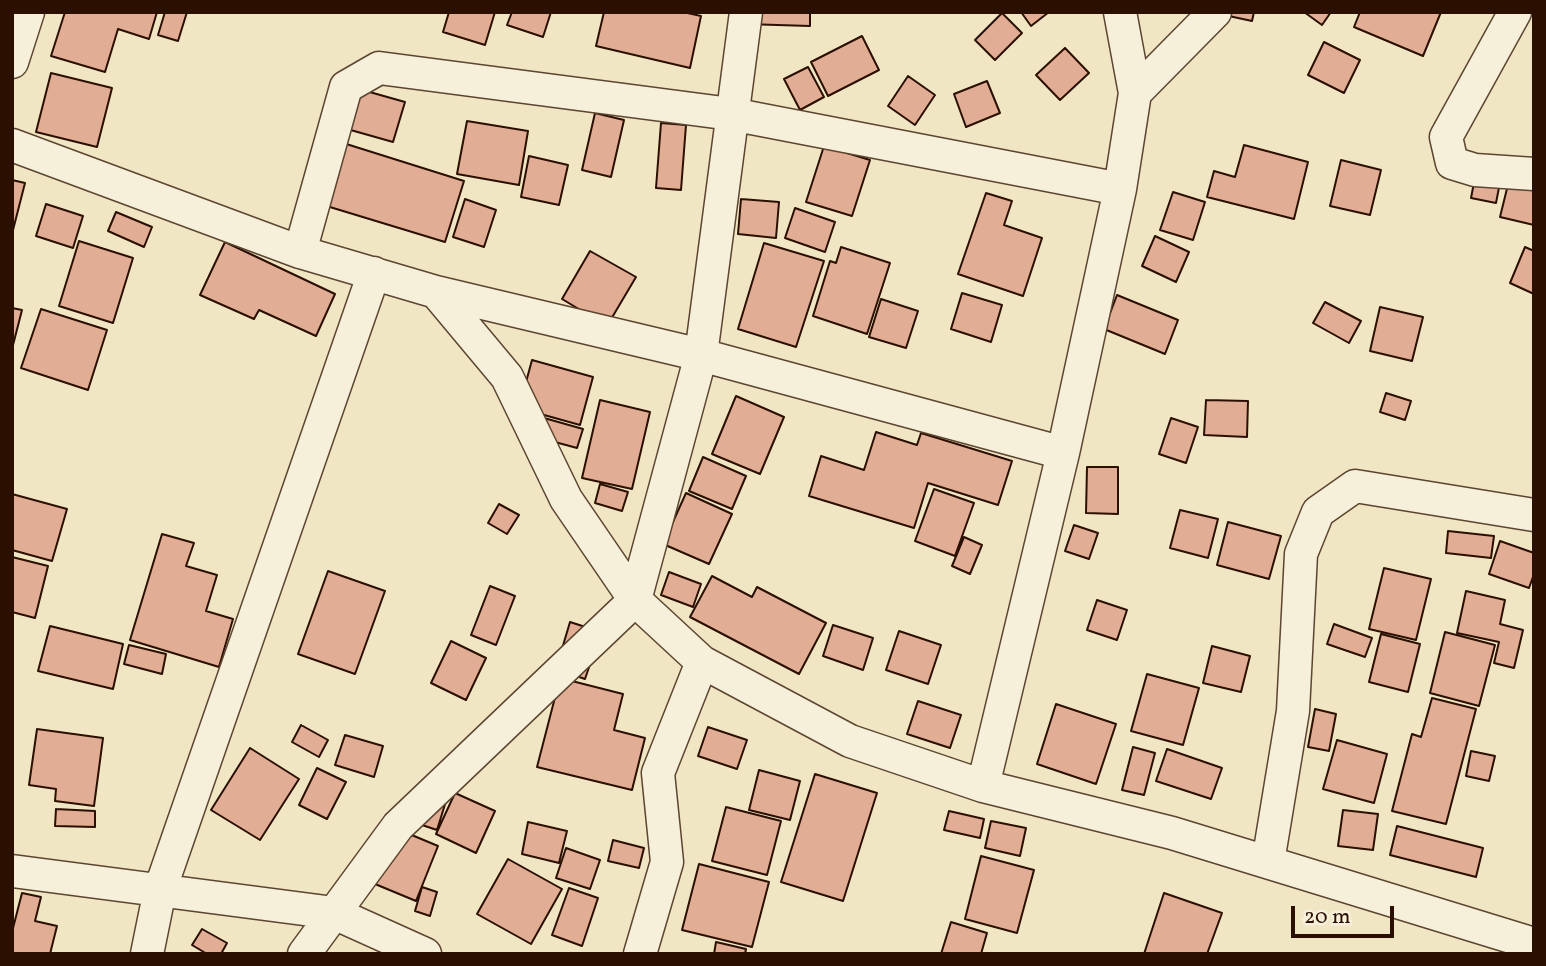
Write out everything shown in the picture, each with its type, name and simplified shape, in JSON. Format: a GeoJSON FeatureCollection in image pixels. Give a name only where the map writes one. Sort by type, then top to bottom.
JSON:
{"type":"FeatureCollection","features":[{"type":"Feature","properties":{"kind":"street"},"geometry":{"type":"LineString","coordinates":[[12,62],[28,12]]}},
{"type":"Feature","properties":{"kind":"street"},"geometry":{"type":"LineString","coordinates":[[304,954],[398,827],[635,600],[701,355],[746,12]]}},
{"type":"Feature","properties":{"kind":"street"},"geometry":{"type":"LineString","coordinates":[[983,786],[1063,453],[1120,189],[1135,93],[1120,12]]}},
{"type":"Feature","properties":{"kind":"street"},"geometry":{"type":"LineString","coordinates":[[1135,93],[1215,12]]}},
{"type":"Feature","properties":{"kind":"street"},"geometry":{"type":"LineString","coordinates":[[1515,12],[1446,137],[1452,163],[1475,170],[1534,174]]}},
{"type":"Feature","properties":{"kind":"street"},"geometry":{"type":"LineString","coordinates":[[300,251],[346,87],[379,68],[731,114],[1120,189]]}},
{"type":"Feature","properties":{"kind":"street"},"geometry":{"type":"LineString","coordinates":[[12,145],[300,251],[436,292],[701,355],[1063,453]]}},
{"type":"Feature","properties":{"kind":"street"},"geometry":{"type":"LineString","coordinates":[[147,954],[160,890],[374,273]]}},
{"type":"Feature","properties":{"kind":"street"},"geometry":{"type":"LineString","coordinates":[[436,292],[507,377],[566,499],[635,600],[702,662],[850,741],[983,786],[1172,833],[1532,942]]}},
{"type":"Feature","properties":{"kind":"street"},"geometry":{"type":"LineString","coordinates":[[1268,862],[1293,711],[1301,554],[1318,512],[1355,486],[1534,515]]}},
{"type":"Feature","properties":{"kind":"street"},"geometry":{"type":"LineString","coordinates":[[640,954],[667,862],[658,774],[702,662]]}},
{"type":"Feature","properties":{"kind":"street"},"geometry":{"type":"LineString","coordinates":[[12,871],[334,913],[425,954]]}},
{"type":"Feature","properties":{"kind":"building"},"geometry":{"type":"Polygon","coordinates":[[[65,12],[157,12],[149,39],[118,29],[105,72],[51,56],[65,12]]]}},
{"type":"Feature","properties":{"kind":"building"},"geometry":{"type":"Polygon","coordinates":[[[165,12],[187,12],[178,41],[158,35],[165,12]]]}},
{"type":"Feature","properties":{"kind":"building"},"geometry":{"type":"Polygon","coordinates":[[[449,12],[495,12],[485,45],[443,32],[449,12]]]}},
{"type":"Feature","properties":{"kind":"building"},"geometry":{"type":"Polygon","coordinates":[[[512,12],[551,12],[543,37],[507,25],[512,12]]]}},
{"type":"Feature","properties":{"kind":"building"},"geometry":{"type":"Polygon","coordinates":[[[604,12],[683,12],[701,16],[690,68],[596,46],[604,12]]]}},
{"type":"Feature","properties":{"kind":"building"},"geometry":{"type":"Polygon","coordinates":[[[746,12],[810,12],[810,26],[745,24],[746,12]]]}},
{"type":"Feature","properties":{"kind":"building"},"geometry":{"type":"Polygon","coordinates":[[[1021,12],[1049,12],[1031,26],[1021,12]]]}},
{"type":"Feature","properties":{"kind":"building"},"geometry":{"type":"Polygon","coordinates":[[[1225,12],[1254,12],[1252,21],[1224,15],[1225,12]]]}},
{"type":"Feature","properties":{"kind":"building"},"geometry":{"type":"Polygon","coordinates":[[[1304,12],[1331,12],[1322,25],[1304,12]]]}},
{"type":"Feature","properties":{"kind":"building"},"geometry":{"type":"Polygon","coordinates":[[[1360,12],[1441,12],[1423,56],[1354,27],[1360,12]]]}},
{"type":"Feature","properties":{"kind":"building"},"geometry":{"type":"Polygon","coordinates":[[[1002,13],[1022,33],[995,60],[975,40],[1002,13]]]}},
{"type":"Feature","properties":{"kind":"building"},"geometry":{"type":"Polygon","coordinates":[[[862,36],[879,70],[828,96],[811,62],[862,36]]]}},
{"type":"Feature","properties":{"kind":"building"},"geometry":{"type":"Polygon","coordinates":[[[1324,42],[1360,60],[1344,93],[1308,75],[1324,42]]]}},
{"type":"Feature","properties":{"kind":"building"},"geometry":{"type":"Polygon","coordinates":[[[1065,48],[1089,73],[1060,100],[1036,75],[1065,48]]]}},
{"type":"Feature","properties":{"kind":"building"},"geometry":{"type":"Polygon","coordinates":[[[808,67],[824,97],[800,110],[784,79],[808,67]]]}},
{"type":"Feature","properties":{"kind":"building"},"geometry":{"type":"Polygon","coordinates":[[[51,73],[112,88],[97,147],[36,132],[51,73]]]}},
{"type":"Feature","properties":{"kind":"building"},"geometry":{"type":"Polygon","coordinates":[[[908,76],[935,95],[915,125],[888,106],[908,76]]]}},
{"type":"Feature","properties":{"kind":"building"},"geometry":{"type":"Polygon","coordinates":[[[987,81],[1000,113],[966,127],[954,94],[987,81]]]}},
{"type":"Feature","properties":{"kind":"building"},"geometry":{"type":"Polygon","coordinates":[[[359,89],[405,102],[393,142],[347,129],[359,89]]]}},
{"type":"Feature","properties":{"kind":"building"},"geometry":{"type":"Polygon","coordinates":[[[595,113],[624,120],[611,177],[582,170],[595,113]]]}},
{"type":"Feature","properties":{"kind":"building"},"geometry":{"type":"Polygon","coordinates":[[[467,121],[528,131],[519,185],[457,174],[467,121]]]}},
{"type":"Feature","properties":{"kind":"building"},"geometry":{"type":"Polygon","coordinates":[[[661,123],[686,125],[681,190],[656,188],[661,123]]]}},
{"type":"Feature","properties":{"kind":"building"},"geometry":{"type":"Polygon","coordinates":[[[340,142],[464,181],[445,242],[320,204],[340,142]]]}},
{"type":"Feature","properties":{"kind":"building"},"geometry":{"type":"Polygon","coordinates":[[[1244,145],[1308,162],[1294,219],[1207,197],[1214,171],[1235,177],[1244,145]]]}},
{"type":"Feature","properties":{"kind":"building"},"geometry":{"type":"Polygon","coordinates":[[[824,146],[870,160],[852,216],[806,202],[824,146]]]}},
{"type":"Feature","properties":{"kind":"building"},"geometry":{"type":"Polygon","coordinates":[[[529,156],[568,165],[559,205],[521,197],[529,156]]]}},
{"type":"Feature","properties":{"kind":"building"},"geometry":{"type":"Polygon","coordinates":[[[1341,160],[1381,170],[1370,215],[1330,206],[1341,160]]]}},
{"type":"Feature","properties":{"kind":"building"},"geometry":{"type":"Polygon","coordinates":[[[1514,160],[1534,165],[1534,225],[1500,217],[1514,160]]]}},
{"type":"Feature","properties":{"kind":"building"},"geometry":{"type":"Polygon","coordinates":[[[1478,162],[1503,167],[1496,203],[1471,198],[1478,162]]]}},
{"type":"Feature","properties":{"kind":"building"},"geometry":{"type":"Polygon","coordinates":[[[12,180],[25,183],[12,234],[12,180]]]}},
{"type":"Feature","properties":{"kind":"building"},"geometry":{"type":"Polygon","coordinates":[[[1173,192],[1205,202],[1193,240],[1160,230],[1173,192]]]}},
{"type":"Feature","properties":{"kind":"building"},"geometry":{"type":"Polygon","coordinates":[[[986,193],[1012,201],[1004,225],[1042,238],[1023,296],[958,274],[986,193]]]}},
{"type":"Feature","properties":{"kind":"building"},"geometry":{"type":"Polygon","coordinates":[[[465,199],[496,210],[484,247],[453,237],[465,199]]]}},
{"type":"Feature","properties":{"kind":"building"},"geometry":{"type":"Polygon","coordinates":[[[741,199],[779,202],[776,238],[738,234],[741,199]]]}},
{"type":"Feature","properties":{"kind":"building"},"geometry":{"type":"Polygon","coordinates":[[[46,204],[83,216],[73,248],[36,236],[46,204]]]}},
{"type":"Feature","properties":{"kind":"building"},"geometry":{"type":"Polygon","coordinates":[[[795,208],[835,222],[825,252],[785,238],[795,208]]]}},
{"type":"Feature","properties":{"kind":"building"},"geometry":{"type":"Polygon","coordinates":[[[116,212],[152,227],[144,247],[108,231],[116,212]]]}},
{"type":"Feature","properties":{"kind":"building"},"geometry":{"type":"Polygon","coordinates":[[[1155,236],[1189,252],[1176,282],[1142,266],[1155,236]]]}},
{"type":"Feature","properties":{"kind":"building"},"geometry":{"type":"Polygon","coordinates":[[[79,241],[133,258],[113,323],[59,306],[79,241]]]}},
{"type":"Feature","properties":{"kind":"building"},"geometry":{"type":"Polygon","coordinates":[[[225,242],[335,294],[316,336],[259,310],[254,319],[200,295],[225,242]]]}},
{"type":"Feature","properties":{"kind":"building"},"geometry":{"type":"Polygon","coordinates":[[[764,243],[824,261],[796,347],[738,329],[764,243]]]}},
{"type":"Feature","properties":{"kind":"building"},"geometry":{"type":"Polygon","coordinates":[[[841,247],[890,263],[867,334],[813,316],[830,261],[836,263],[841,247]]]}},
{"type":"Feature","properties":{"kind":"building"},"geometry":{"type":"Polygon","coordinates":[[[1525,247],[1534,251],[1534,294],[1510,283],[1525,247]]]}},
{"type":"Feature","properties":{"kind":"building"},"geometry":{"type":"Polygon","coordinates":[[[590,251],[636,277],[607,326],[562,299],[590,251]]]}},
{"type":"Feature","properties":{"kind":"building"},"geometry":{"type":"Polygon","coordinates":[[[962,293],[1002,305],[991,342],[951,329],[962,293]]]}},
{"type":"Feature","properties":{"kind":"building"},"geometry":{"type":"Polygon","coordinates":[[[1117,295],[1178,320],[1165,354],[1104,329],[1117,295]]]}},
{"type":"Feature","properties":{"kind":"building"},"geometry":{"type":"Polygon","coordinates":[[[881,299],[918,311],[906,348],[869,337],[881,299]]]}},
{"type":"Feature","properties":{"kind":"building"},"geometry":{"type":"Polygon","coordinates":[[[1325,302],[1361,321],[1349,343],[1313,323],[1325,302]]]}},
{"type":"Feature","properties":{"kind":"building"},"geometry":{"type":"Polygon","coordinates":[[[1380,307],[1423,317],[1412,361],[1370,351],[1380,307]]]}},
{"type":"Feature","properties":{"kind":"building"},"geometry":{"type":"Polygon","coordinates":[[[12,308],[22,310],[12,349],[12,308]]]}},
{"type":"Feature","properties":{"kind":"building"},"geometry":{"type":"Polygon","coordinates":[[[41,309],[107,330],[88,390],[21,368],[41,309]]]}},
{"type":"Feature","properties":{"kind":"building"},"geometry":{"type":"Polygon","coordinates":[[[532,360],[593,377],[580,425],[519,408],[532,360]]]}},
{"type":"Feature","properties":{"kind":"building"},"geometry":{"type":"Polygon","coordinates":[[[1386,393],[1411,401],[1405,420],[1380,412],[1386,393]]]}},
{"type":"Feature","properties":{"kind":"building"},"geometry":{"type":"Polygon","coordinates":[[[736,396],[784,417],[760,474],[712,454],[736,396]]]}},
{"type":"Feature","properties":{"kind":"building"},"geometry":{"type":"Polygon","coordinates":[[[600,400],[650,412],[632,489],[582,478],[600,400]]]}},
{"type":"Feature","properties":{"kind":"building"},"geometry":{"type":"Polygon","coordinates":[[[1206,400],[1248,401],[1247,437],[1204,435],[1206,400]]]}},
{"type":"Feature","properties":{"kind":"building"},"geometry":{"type":"Polygon","coordinates":[[[523,412],[583,429],[577,448],[518,432],[523,412]]]}},
{"type":"Feature","properties":{"kind":"building"},"geometry":{"type":"Polygon","coordinates":[[[1171,418],[1198,427],[1186,463],[1159,454],[1171,418]]]}},
{"type":"Feature","properties":{"kind":"building"},"geometry":{"type":"Polygon","coordinates":[[[876,432],[917,445],[921,433],[1012,461],[998,505],[928,483],[914,528],[809,496],[821,456],[864,470],[876,432]]]}},
{"type":"Feature","properties":{"kind":"building"},"geometry":{"type":"Polygon","coordinates":[[[703,457],[746,476],[732,509],[689,491],[703,457]]]}},
{"type":"Feature","properties":{"kind":"building"},"geometry":{"type":"Polygon","coordinates":[[[1087,467],[1118,467],[1118,514],[1086,513],[1087,467]]]}},
{"type":"Feature","properties":{"kind":"building"},"geometry":{"type":"Polygon","coordinates":[[[600,484],[628,492],[622,511],[595,503],[600,484]]]}},
{"type":"Feature","properties":{"kind":"building"},"geometry":{"type":"Polygon","coordinates":[[[934,489],[974,503],[955,556],[915,541],[934,489]]]}},
{"type":"Feature","properties":{"kind":"building"},"geometry":{"type":"Polygon","coordinates":[[[686,493],[732,514],[709,564],[663,544],[686,493]]]}},
{"type":"Feature","properties":{"kind":"building"},"geometry":{"type":"Polygon","coordinates":[[[12,494],[67,509],[52,561],[12,550],[12,494]]]}},
{"type":"Feature","properties":{"kind":"building"},"geometry":{"type":"Polygon","coordinates":[[[499,504],[519,515],[507,534],[488,523],[499,504]]]}},
{"type":"Feature","properties":{"kind":"building"},"geometry":{"type":"Polygon","coordinates":[[[1180,510],[1218,519],[1208,558],[1170,548],[1180,510]]]}},
{"type":"Feature","properties":{"kind":"building"},"geometry":{"type":"Polygon","coordinates":[[[1228,522],[1281,536],[1269,579],[1217,565],[1228,522]]]}},
{"type":"Feature","properties":{"kind":"building"},"geometry":{"type":"Polygon","coordinates":[[[1074,525],[1098,533],[1089,559],[1065,551],[1074,525]]]}},
{"type":"Feature","properties":{"kind":"building"},"geometry":{"type":"Polygon","coordinates":[[[1448,531],[1494,536],[1491,558],[1446,553],[1448,531]]]}},
{"type":"Feature","properties":{"kind":"building"},"geometry":{"type":"Polygon","coordinates":[[[162,534],[194,543],[186,566],[217,575],[206,611],[233,619],[219,667],[130,640],[162,534]]]}},
{"type":"Feature","properties":{"kind":"building"},"geometry":{"type":"Polygon","coordinates":[[[964,537],[982,545],[970,574],[952,566],[964,537]]]}},
{"type":"Feature","properties":{"kind":"building"},"geometry":{"type":"Polygon","coordinates":[[[1500,541],[1534,553],[1534,574],[1529,588],[1489,574],[1500,541]]]}},
{"type":"Feature","properties":{"kind":"building"},"geometry":{"type":"Polygon","coordinates":[[[12,557],[48,566],[35,618],[12,612],[12,557]]]}},
{"type":"Feature","properties":{"kind":"building"},"geometry":{"type":"Polygon","coordinates":[[[1384,568],[1431,579],[1416,640],[1369,629],[1384,568]]]}},
{"type":"Feature","properties":{"kind":"building"},"geometry":{"type":"Polygon","coordinates":[[[328,571],[385,591],[355,674],[298,654],[328,571]]]}},
{"type":"Feature","properties":{"kind":"building"},"geometry":{"type":"Polygon","coordinates":[[[669,572],[701,584],[693,607],[661,595],[669,572]]]}},
{"type":"Feature","properties":{"kind":"building"},"geometry":{"type":"Polygon","coordinates":[[[712,576],[752,597],[757,587],[826,623],[799,674],[690,617],[712,576]]]}},
{"type":"Feature","properties":{"kind":"building"},"geometry":{"type":"Polygon","coordinates":[[[490,586],[515,596],[496,645],[471,635],[490,586]]]}},
{"type":"Feature","properties":{"kind":"building"},"geometry":{"type":"Polygon","coordinates":[[[1466,591],[1505,600],[1500,624],[1523,630],[1514,668],[1494,663],[1499,642],[1457,633],[1466,591]]]}},
{"type":"Feature","properties":{"kind":"building"},"geometry":{"type":"Polygon","coordinates":[[[1097,600],[1127,610],[1117,640],[1087,630],[1097,600]]]}},
{"type":"Feature","properties":{"kind":"building"},"geometry":{"type":"Polygon","coordinates":[[[570,622],[601,632],[585,679],[556,669],[570,622]]]}},
{"type":"Feature","properties":{"kind":"building"},"geometry":{"type":"Polygon","coordinates":[[[1334,624],[1372,638],[1365,657],[1327,644],[1334,624]]]}},
{"type":"Feature","properties":{"kind":"building"},"geometry":{"type":"Polygon","coordinates":[[[833,625],[873,638],[863,670],[823,656],[833,625]]]}},
{"type":"Feature","properties":{"kind":"building"},"geometry":{"type":"Polygon","coordinates":[[[50,626],[123,644],[113,689],[38,671],[50,626]]]}},
{"type":"Feature","properties":{"kind":"building"},"geometry":{"type":"Polygon","coordinates":[[[899,631],[941,645],[928,684],[886,670],[899,631]]]}},
{"type":"Feature","properties":{"kind":"building"},"geometry":{"type":"Polygon","coordinates":[[[1445,632],[1495,645],[1479,706],[1430,693],[1445,632]]]}},
{"type":"Feature","properties":{"kind":"building"},"geometry":{"type":"Polygon","coordinates":[[[1381,634],[1420,644],[1408,692],[1369,682],[1381,634]]]}},
{"type":"Feature","properties":{"kind":"building"},"geometry":{"type":"Polygon","coordinates":[[[451,641],[486,658],[466,700],[431,683],[451,641]]]}},
{"type":"Feature","properties":{"kind":"building"},"geometry":{"type":"Polygon","coordinates":[[[129,645],[166,654],[162,674],[124,664],[129,645]]]}},
{"type":"Feature","properties":{"kind":"building"},"geometry":{"type":"Polygon","coordinates":[[[1212,646],[1250,656],[1241,692],[1203,683],[1212,646]]]}},
{"type":"Feature","properties":{"kind":"building"},"geometry":{"type":"Polygon","coordinates":[[[1147,674],[1199,688],[1183,745],[1131,731],[1147,674]]]}},
{"type":"Feature","properties":{"kind":"building"},"geometry":{"type":"Polygon","coordinates":[[[560,678],[623,694],[614,730],[645,738],[632,790],[537,767],[560,678]]]}},
{"type":"Feature","properties":{"kind":"building"},"geometry":{"type":"Polygon","coordinates":[[[1432,698],[1476,709],[1446,824],[1392,811],[1412,734],[1421,737],[1432,698]]]}},
{"type":"Feature","properties":{"kind":"building"},"geometry":{"type":"Polygon","coordinates":[[[918,701],[961,715],[950,748],[907,734],[918,701]]]}},
{"type":"Feature","properties":{"kind":"building"},"geometry":{"type":"Polygon","coordinates":[[[1056,704],[1116,724],[1096,784],[1037,764],[1056,704]]]}},
{"type":"Feature","properties":{"kind":"building"},"geometry":{"type":"Polygon","coordinates":[[[1315,709],[1336,714],[1329,751],[1308,747],[1315,709]]]}},
{"type":"Feature","properties":{"kind":"building"},"geometry":{"type":"Polygon","coordinates":[[[301,725],[328,740],[319,757],[292,742],[301,725]]]}},
{"type":"Feature","properties":{"kind":"building"},"geometry":{"type":"Polygon","coordinates":[[[708,727],[747,740],[737,769],[698,756],[708,727]]]}},
{"type":"Feature","properties":{"kind":"building"},"geometry":{"type":"Polygon","coordinates":[[[37,729],[103,738],[94,806],[55,801],[56,789],[29,785],[37,729]]]}},
{"type":"Feature","properties":{"kind":"building"},"geometry":{"type":"Polygon","coordinates":[[[345,735],[383,746],[374,777],[335,765],[345,735]]]}},
{"type":"Feature","properties":{"kind":"building"},"geometry":{"type":"Polygon","coordinates":[[[1337,740],[1387,754],[1374,803],[1323,789],[1337,740]]]}},
{"type":"Feature","properties":{"kind":"building"},"geometry":{"type":"Polygon","coordinates":[[[1133,747],[1155,753],[1144,795],[1122,790],[1133,747]]]}},
{"type":"Feature","properties":{"kind":"building"},"geometry":{"type":"Polygon","coordinates":[[[250,748],[299,779],[260,840],[211,810],[250,748]]]}},
{"type":"Feature","properties":{"kind":"building"},"geometry":{"type":"Polygon","coordinates":[[[1167,749],[1222,768],[1211,799],[1156,781],[1167,749]]]}},
{"type":"Feature","properties":{"kind":"building"},"geometry":{"type":"Polygon","coordinates":[[[1471,751],[1495,756],[1489,781],[1466,776],[1471,751]]]}},
{"type":"Feature","properties":{"kind":"building"},"geometry":{"type":"Polygon","coordinates":[[[317,768],[346,782],[327,819],[299,805],[317,768]]]}},
{"type":"Feature","properties":{"kind":"building"},"geometry":{"type":"Polygon","coordinates":[[[759,770],[800,781],[790,820],[749,810],[759,770]]]}},
{"type":"Feature","properties":{"kind":"building"},"geometry":{"type":"Polygon","coordinates":[[[815,774],[877,793],[843,901],[781,882],[815,774]]]}},
{"type":"Feature","properties":{"kind":"building"},"geometry":{"type":"Polygon","coordinates":[[[455,793],[495,811],[476,853],[436,834],[455,793]]]}},
{"type":"Feature","properties":{"kind":"building"},"geometry":{"type":"Polygon","coordinates":[[[447,798],[437,830],[416,823],[447,798]]]}},
{"type":"Feature","properties":{"kind":"building"},"geometry":{"type":"Polygon","coordinates":[[[726,807],[781,821],[767,875],[712,861],[726,807]]]}},
{"type":"Feature","properties":{"kind":"building"},"geometry":{"type":"Polygon","coordinates":[[[56,809],[95,811],[95,827],[55,826],[56,809]]]}},
{"type":"Feature","properties":{"kind":"building"},"geometry":{"type":"Polygon","coordinates":[[[1343,810],[1378,814],[1373,850],[1338,846],[1343,810]]]}},
{"type":"Feature","properties":{"kind":"building"},"geometry":{"type":"Polygon","coordinates":[[[949,811],[984,819],[980,838],[944,830],[949,811]]]}},
{"type":"Feature","properties":{"kind":"building"},"geometry":{"type":"Polygon","coordinates":[[[991,821],[1026,828],[1020,856],[985,848],[991,821]]]}},
{"type":"Feature","properties":{"kind":"building"},"geometry":{"type":"Polygon","coordinates":[[[528,822],[567,831],[559,863],[522,854],[528,822]]]}},
{"type":"Feature","properties":{"kind":"building"},"geometry":{"type":"Polygon","coordinates":[[[383,823],[438,846],[416,901],[375,884],[385,860],[383,823]]]}},
{"type":"Feature","properties":{"kind":"building"},"geometry":{"type":"Polygon","coordinates":[[[1397,826],[1483,848],[1476,877],[1390,855],[1397,826]]]}},
{"type":"Feature","properties":{"kind":"building"},"geometry":{"type":"Polygon","coordinates":[[[613,840],[644,848],[639,868],[608,861],[613,840]]]}},
{"type":"Feature","properties":{"kind":"building"},"geometry":{"type":"Polygon","coordinates":[[[566,848],[600,860],[590,889],[556,878],[566,848]]]}},
{"type":"Feature","properties":{"kind":"building"},"geometry":{"type":"Polygon","coordinates":[[[981,856],[1034,870],[1017,933],[965,919],[981,856]]]}},
{"type":"Feature","properties":{"kind":"building"},"geometry":{"type":"Polygon","coordinates":[[[508,859],[562,889],[531,944],[477,914],[508,859]]]}},
{"type":"Feature","properties":{"kind":"building"},"geometry":{"type":"Polygon","coordinates":[[[699,864],[769,882],[752,947],[682,930],[699,864]]]}},
{"type":"Feature","properties":{"kind":"building"},"geometry":{"type":"Polygon","coordinates":[[[422,887],[437,892],[430,916],[415,911],[422,887]]]}},
{"type":"Feature","properties":{"kind":"building"},"geometry":{"type":"Polygon","coordinates":[[[569,888],[598,898],[582,946],[552,935],[569,888]]]}},
{"type":"Feature","properties":{"kind":"building"},"geometry":{"type":"Polygon","coordinates":[[[22,893],[41,897],[35,921],[57,926],[50,954],[12,954],[12,932],[22,893]]]}},
{"type":"Feature","properties":{"kind":"building"},"geometry":{"type":"Polygon","coordinates":[[[1164,893],[1222,913],[1207,954],[1144,954],[1164,893]]]}},
{"type":"Feature","properties":{"kind":"building"},"geometry":{"type":"Polygon","coordinates":[[[951,922],[987,933],[981,954],[941,954],[951,922]]]}},
{"type":"Feature","properties":{"kind":"building"},"geometry":{"type":"Polygon","coordinates":[[[202,929],[227,943],[221,954],[207,954],[192,945],[202,929]]]}},
{"type":"Feature","properties":{"kind":"building"},"geometry":{"type":"Polygon","coordinates":[[[716,942],[746,949],[745,954],[714,954],[716,942]]]}}]}
